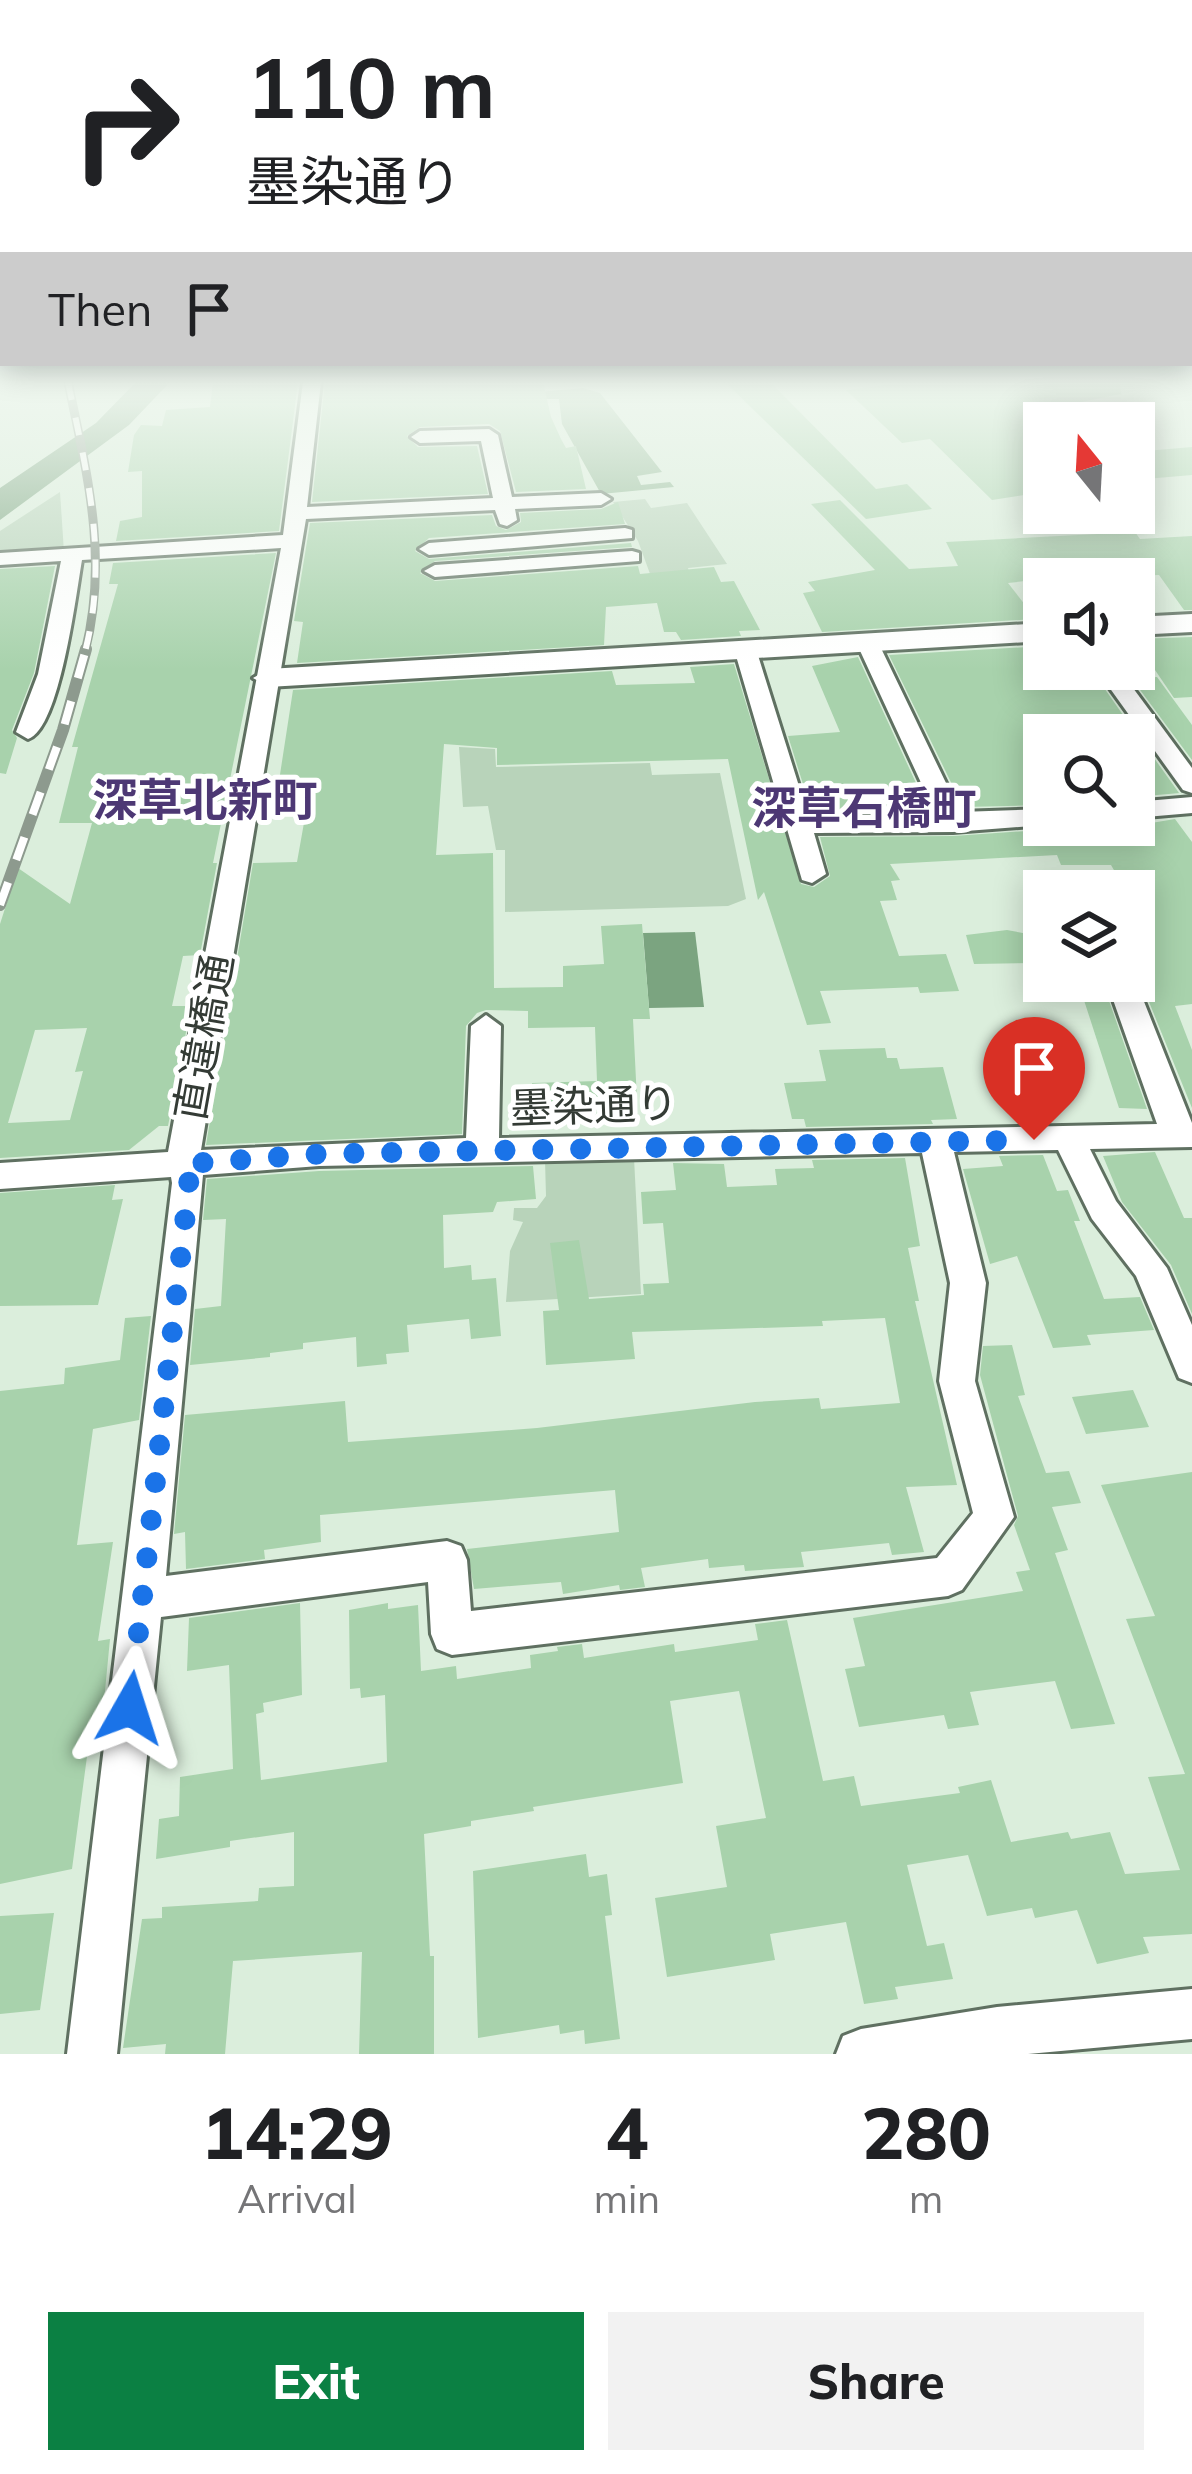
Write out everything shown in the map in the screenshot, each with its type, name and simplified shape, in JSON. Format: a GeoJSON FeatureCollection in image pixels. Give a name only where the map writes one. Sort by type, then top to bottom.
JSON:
{"type":"FeatureCollection","features":[{"type":"Feature","properties":{"kind":"street","name":"直違橋通"},"geometry":{"type":"LineString","coordinates":[[92,2054],[189,1183],[184,1164],[188,1111],[301,478]]}},
{"type":"Feature","properties":{"kind":"street"},"geometry":{"type":"LineString","coordinates":[[498,478],[524,550]]}},
{"type":"Feature","properties":{"kind":"street"},"geometry":{"type":"LineString","coordinates":[[297,513],[601,499]]}},
{"type":"Feature","properties":{"kind":"street"},"geometry":{"type":"LineString","coordinates":[[432,560],[625,535]]}},
{"type":"Feature","properties":{"kind":"street"},"geometry":{"type":"LineString","coordinates":[[0,559],[293,541]]}},
{"type":"Feature","properties":{"kind":"street"},"geometry":{"type":"LineString","coordinates":[[524,550],[632,557]]}},
{"type":"Feature","properties":{"kind":"street"},"geometry":{"type":"LineString","coordinates":[[28,732],[50,674],[73,554]]}},
{"type":"Feature","properties":{"kind":"street"},"geometry":{"type":"LineString","coordinates":[[1155,625],[1192,623]]}},
{"type":"Feature","properties":{"kind":"street"},"geometry":{"type":"LineString","coordinates":[[268,678],[1023,633]]}},
{"type":"Feature","properties":{"kind":"street"},"geometry":{"type":"LineString","coordinates":[[867,642],[952,824]]}},
{"type":"Feature","properties":{"kind":"street"},"geometry":{"type":"LineString","coordinates":[[745,649],[812,874]]}},
{"type":"Feature","properties":{"kind":"street"},"geometry":{"type":"LineString","coordinates":[[1122,690],[1192,785]]}},
{"type":"Feature","properties":{"kind":"street"},"geometry":{"type":"LineString","coordinates":[[1155,808],[1192,805]]}},
{"type":"Feature","properties":{"kind":"street"},"geometry":{"type":"LineString","coordinates":[[800,826],[1023,819]]}},
{"type":"Feature","properties":{"kind":"street"},"geometry":{"type":"LineString","coordinates":[[1129,1002],[1184,1135]]}},
{"type":"Feature","properties":{"kind":"street"},"geometry":{"type":"LineString","coordinates":[[482,1153],[486,1026]]}},
{"type":"Feature","properties":{"kind":"street","name":"墨染通り"},"geometry":{"type":"LineString","coordinates":[[0,1176],[319,1154],[1184,1135]]}},
{"type":"Feature","properties":{"kind":"street"},"geometry":{"type":"LineString","coordinates":[[1070,1140],[1104,1210],[1150,1268],[1192,1366]]}},
{"type":"Feature","properties":{"kind":"street"},"geometry":{"type":"LineString","coordinates":[[143,1599],[447,1560],[452,1634],[948,1576],[994,1517],[957,1381],[968,1283],[935,1141]]}},
{"type":"Feature","properties":{"kind":"street"},"geometry":{"type":"LineString","coordinates":[[861,2054],[998,2032],[1192,2014]]}},
{"type":"Feature","properties":{"kind":"shaded area"},"geometry":{"type":"Polygon","coordinates":[[[15,478],[57,478],[0,520],[0,488],[15,478]]]}},
{"type":"Feature","properties":{"kind":"shaded area"},"geometry":{"type":"Polygon","coordinates":[[[592,478],[638,478],[641,485],[670,482],[674,487],[601,494],[592,478]]]}},
{"type":"Feature","properties":{"kind":"shaded area"},"geometry":{"type":"Polygon","coordinates":[[[60,492],[64,552],[0,556],[0,531],[60,492]]]}},
{"type":"Feature","properties":{"kind":"shaded area"},"geometry":{"type":"Polygon","coordinates":[[[645,499],[651,508],[687,503],[727,564],[688,568],[691,579],[653,582],[638,541],[613,502],[645,499]]]}},
{"type":"Feature","properties":{"kind":"shaded area"},"geometry":{"type":"Polygon","coordinates":[[[459,747],[495,749],[496,767],[650,763],[652,775],[720,773],[746,899],[728,906],[505,912],[505,850],[496,850],[488,806],[463,807],[459,747]]]}},
{"type":"Feature","properties":{"kind":"shaded area"},"geometry":{"type":"Polygon","coordinates":[[[695,932],[704,1007],[649,1008],[643,933],[695,932]]]}},
{"type":"Feature","properties":{"kind":"shaded area"},"geometry":{"type":"Polygon","coordinates":[[[634,1158],[641,1294],[506,1302],[510,1251],[523,1222],[513,1220],[514,1208],[537,1208],[546,1196],[545,1160],[634,1158]]]}},
{"type":"Feature","properties":{"kind":"building"},"geometry":{"type":"Polygon","coordinates":[[[142,478],[286,478],[279,531],[116,541],[120,521],[142,517],[142,478]]]}},
{"type":"Feature","properties":{"kind":"building"},"geometry":{"type":"Polygon","coordinates":[[[315,478],[484,478],[488,494],[312,502],[315,478]]]}},
{"type":"Feature","properties":{"kind":"building"},"geometry":{"type":"Polygon","coordinates":[[[512,478],[583,478],[586,489],[516,492],[512,478]]]}},
{"type":"Feature","properties":{"kind":"building"},"geometry":{"type":"Polygon","coordinates":[[[824,478],[865,478],[876,489],[907,484],[932,509],[866,519],[824,478]]]}},
{"type":"Feature","properties":{"kind":"building"},"geometry":{"type":"Polygon","coordinates":[[[969,478],[1023,478],[1023,495],[992,500],[969,478]]]}},
{"type":"Feature","properties":{"kind":"building"},"geometry":{"type":"Polygon","coordinates":[[[840,500],[909,569],[958,566],[946,542],[1097,534],[1136,534],[1140,539],[1192,536],[1192,610],[1184,610],[1155,575],[1155,558],[1023,558],[1023,581],[1008,583],[1023,602],[1023,620],[822,632],[803,593],[815,591],[808,582],[875,570],[811,504],[840,500]]]}},
{"type":"Feature","properties":{"kind":"building"},"geometry":{"type":"Polygon","coordinates":[[[618,502],[625,524],[429,538],[415,551],[429,559],[631,543],[632,547],[435,561],[420,573],[435,581],[638,566],[640,574],[714,567],[721,582],[734,581],[760,630],[681,640],[676,632],[664,632],[657,603],[606,607],[604,645],[297,663],[303,622],[294,621],[310,523],[492,515],[496,526],[506,530],[521,522],[520,513],[601,509],[618,502]]]}},
{"type":"Feature","properties":{"kind":"building"},"geometry":{"type":"Polygon","coordinates":[[[276,553],[213,863],[217,863],[200,955],[183,956],[172,1006],[191,1006],[168,1126],[159,1126],[129,1150],[0,1158],[0,924],[18,868],[70,904],[92,823],[59,823],[78,747],[72,747],[118,584],[109,584],[113,563],[276,553]],[[87,1028],[35,1030],[8,1123],[70,1120],[83,1071],[75,1072],[87,1028]]]}},
{"type":"Feature","properties":{"kind":"building"},"geometry":{"type":"Polygon","coordinates":[[[55,566],[34,673],[12,730],[17,738],[6,774],[0,773],[0,569],[55,566]]]}},
{"type":"Feature","properties":{"kind":"building"},"geometry":{"type":"Polygon","coordinates":[[[1192,637],[1192,697],[1174,698],[1155,670],[1155,638],[1192,637]]]}},
{"type":"Feature","properties":{"kind":"building"},"geometry":{"type":"Polygon","coordinates":[[[1023,647],[1023,690],[1106,690],[1122,714],[1023,714],[1023,806],[963,807],[889,655],[1023,647]]]}},
{"type":"Feature","properties":{"kind":"building"},"geometry":{"type":"Polygon","coordinates":[[[858,657],[928,809],[812,813],[788,736],[840,732],[812,666],[858,657]]]}},
{"type":"Feature","properties":{"kind":"building"},"geometry":{"type":"Polygon","coordinates":[[[734,664],[801,884],[814,887],[830,876],[820,837],[1023,831],[1023,846],[1155,846],[1155,822],[1175,819],[1192,842],[1192,1004],[1175,1006],[1192,1050],[1192,1108],[1149,1002],[1155,1002],[1155,870],[1061,865],[1057,855],[890,864],[900,880],[891,881],[897,900],[880,901],[899,956],[946,954],[959,991],[920,993],[918,987],[820,991],[831,1023],[807,1025],[764,892],[758,900],[728,759],[497,765],[497,748],[444,744],[436,855],[493,853],[494,988],[563,987],[563,966],[604,964],[601,926],[642,924],[650,1019],[633,1019],[638,1121],[530,1122],[532,1083],[597,1081],[595,1027],[528,1028],[528,1011],[486,1010],[466,1026],[462,1134],[206,1145],[253,863],[297,862],[307,806],[275,807],[293,690],[612,671],[616,685],[695,683],[690,667],[734,664]]]}},
{"type":"Feature","properties":{"kind":"building"},"geometry":{"type":"Polygon","coordinates":[[[1155,677],[1192,725],[1192,760],[1140,690],[1155,690],[1155,677]]]}},
{"type":"Feature","properties":{"kind":"building"},"geometry":{"type":"Polygon","coordinates":[[[1155,759],[1179,793],[1155,795],[1155,759]]]}},
{"type":"Feature","properties":{"kind":"building"},"geometry":{"type":"Polygon","coordinates":[[[1023,933],[1023,963],[974,964],[966,935],[1023,933]]]}},
{"type":"Feature","properties":{"kind":"building"},"geometry":{"type":"Polygon","coordinates":[[[1085,1002],[1109,1002],[1147,1109],[1119,1108],[1085,1002]]]}},
{"type":"Feature","properties":{"kind":"building"},"geometry":{"type":"Polygon","coordinates":[[[885,1048],[887,1058],[897,1058],[900,1069],[943,1067],[957,1119],[931,1120],[933,1124],[806,1127],[804,1119],[792,1119],[784,1083],[826,1081],[819,1050],[885,1048]]]}},
{"type":"Feature","properties":{"kind":"building"},"geometry":{"type":"Polygon","coordinates":[[[1155,1152],[1184,1218],[1192,1218],[1192,1314],[1171,1265],[1122,1202],[1103,1156],[1155,1152]]]}},
{"type":"Feature","properties":{"kind":"building"},"geometry":{"type":"Polygon","coordinates":[[[1043,1155],[1057,1191],[1068,1190],[1080,1221],[1074,1221],[1104,1299],[1140,1297],[1154,1330],[1087,1335],[1091,1345],[1053,1348],[1017,1256],[990,1264],[963,1169],[1003,1166],[999,1156],[1043,1155]]]}},
{"type":"Feature","properties":{"kind":"building"},"geometry":{"type":"Polygon","coordinates":[[[905,1158],[920,1246],[908,1248],[919,1301],[915,1301],[957,1485],[906,1487],[924,1552],[892,1555],[889,1543],[801,1552],[804,1567],[745,1571],[744,1565],[709,1568],[708,1559],[641,1568],[645,1587],[620,1590],[619,1585],[563,1594],[561,1582],[474,1589],[467,1549],[619,1532],[615,1490],[320,1515],[321,1542],[264,1550],[265,1559],[186,1569],[185,1532],[174,1534],[185,1415],[345,1401],[348,1442],[537,1428],[755,1402],[819,1398],[821,1409],[900,1403],[885,1318],[822,1321],[823,1326],[632,1332],[635,1359],[546,1365],[543,1311],[559,1310],[550,1243],[579,1240],[589,1299],[644,1295],[643,1284],[669,1283],[663,1223],[643,1224],[641,1192],[676,1190],[673,1163],[724,1164],[727,1187],[777,1185],[775,1169],[814,1168],[812,1160],[905,1158]]]}},
{"type":"Feature","properties":{"kind":"building"},"geometry":{"type":"Polygon","coordinates":[[[533,1166],[536,1199],[497,1202],[493,1212],[443,1215],[444,1268],[471,1265],[472,1280],[496,1278],[501,1336],[471,1339],[469,1319],[407,1325],[409,1352],[386,1354],[387,1364],[357,1367],[356,1337],[303,1343],[303,1349],[270,1353],[270,1357],[190,1365],[195,1309],[221,1306],[226,1219],[203,1220],[207,1179],[533,1166]]]}},
{"type":"Feature","properties":{"kind":"building"},"geometry":{"type":"Polygon","coordinates":[[[115,1185],[112,1200],[123,1199],[98,1305],[0,1306],[0,1193],[115,1185]]]}},
{"type":"Feature","properties":{"kind":"building"},"geometry":{"type":"Polygon","coordinates":[[[151,1316],[139,1420],[93,1429],[77,1545],[113,1542],[98,1641],[110,1639],[101,1732],[90,1734],[72,1869],[0,1884],[0,1391],[64,1384],[65,1368],[120,1360],[125,1318],[151,1316]]]}},
{"type":"Feature","properties":{"kind":"building"},"geometry":{"type":"Polygon","coordinates":[[[1012,1345],[1025,1395],[1018,1396],[1046,1473],[1069,1471],[1081,1503],[1052,1507],[1068,1550],[1055,1553],[1115,1724],[1071,1729],[1055,1681],[970,1692],[979,1725],[948,1729],[944,1715],[859,1727],[845,1669],[865,1666],[853,1618],[1023,1591],[1016,1572],[1030,1570],[1014,1525],[1018,1516],[980,1375],[983,1346],[1012,1345]]]}},
{"type":"Feature","properties":{"kind":"building"},"geometry":{"type":"Polygon","coordinates":[[[1133,1390],[1149,1427],[1086,1434],[1072,1397],[1133,1390]]]}},
{"type":"Feature","properties":{"kind":"building"},"geometry":{"type":"Polygon","coordinates":[[[1192,1472],[1192,1934],[1143,1937],[1149,1953],[1097,1964],[1077,1910],[1035,1918],[1032,1908],[987,1916],[968,1855],[907,1865],[927,1946],[944,1943],[953,1979],[895,1987],[898,1999],[864,2004],[846,1922],[770,1934],[775,1960],[667,1977],[655,1898],[727,1887],[716,1826],[766,1818],[739,1691],[670,1701],[683,1783],[533,1807],[534,1811],[424,1834],[430,1956],[434,1956],[434,2054],[359,2054],[362,1952],[233,1961],[225,2054],[165,2054],[166,2044],[123,2048],[142,1919],[162,1918],[162,1907],[258,1901],[259,1888],[294,1886],[294,1832],[156,1859],[159,1819],[179,1816],[180,1777],[233,1769],[229,1665],[187,1671],[189,1618],[300,1603],[302,1695],[263,1703],[264,1712],[256,1714],[261,1780],[387,1762],[385,1695],[361,1698],[360,1688],[350,1689],[349,1610],[388,1603],[388,1609],[418,1605],[421,1671],[456,1666],[457,1679],[531,1668],[530,1655],[558,1651],[557,1647],[582,1644],[584,1658],[674,1644],[675,1652],[758,1640],[755,1624],[787,1620],[823,1781],[854,1776],[861,1806],[960,1793],[958,1787],[991,1780],[1011,1842],[1068,1832],[1071,1839],[1110,1832],[1125,1874],[1180,1870],[1148,1777],[1185,1774],[1126,1619],[1155,1616],[1101,1485],[1192,1472]]]}},
{"type":"Feature","properties":{"kind":"building"},"geometry":{"type":"Polygon","coordinates":[[[586,1854],[589,1877],[607,1874],[612,1915],[605,1916],[620,2039],[585,2044],[584,2030],[560,2034],[559,2025],[478,2038],[473,1871],[586,1854]]]}},
{"type":"Feature","properties":{"kind":"building"},"geometry":{"type":"Polygon","coordinates":[[[54,1913],[40,2010],[0,2014],[0,1916],[54,1913]]]}},
{"type":"Feature","properties":{"kind":"railway"},"geometry":{"type":"LineString","coordinates":[[85,652],[95,583],[87,478]]}},
{"type":"Feature","properties":{"kind":"railway"},"geometry":{"type":"LineString","coordinates":[[0,905],[63,730],[86,649]]}},
{"type":"Feature","properties":{"kind":"district","name":"深草北新町"},"geometry":{"type":"Point","coordinates":[205,799]}},
{"type":"Feature","properties":{"kind":"district","name":"深草石橋町"},"geometry":{"type":"Point","coordinates":[864,807]}},
{"type":"Feature","properties":{"kind":"route"},"geometry":{"type":"LineString","coordinates":[[130,1708],[189,1183],[184,1164],[319,1154],[1034,1140]]}}]}
